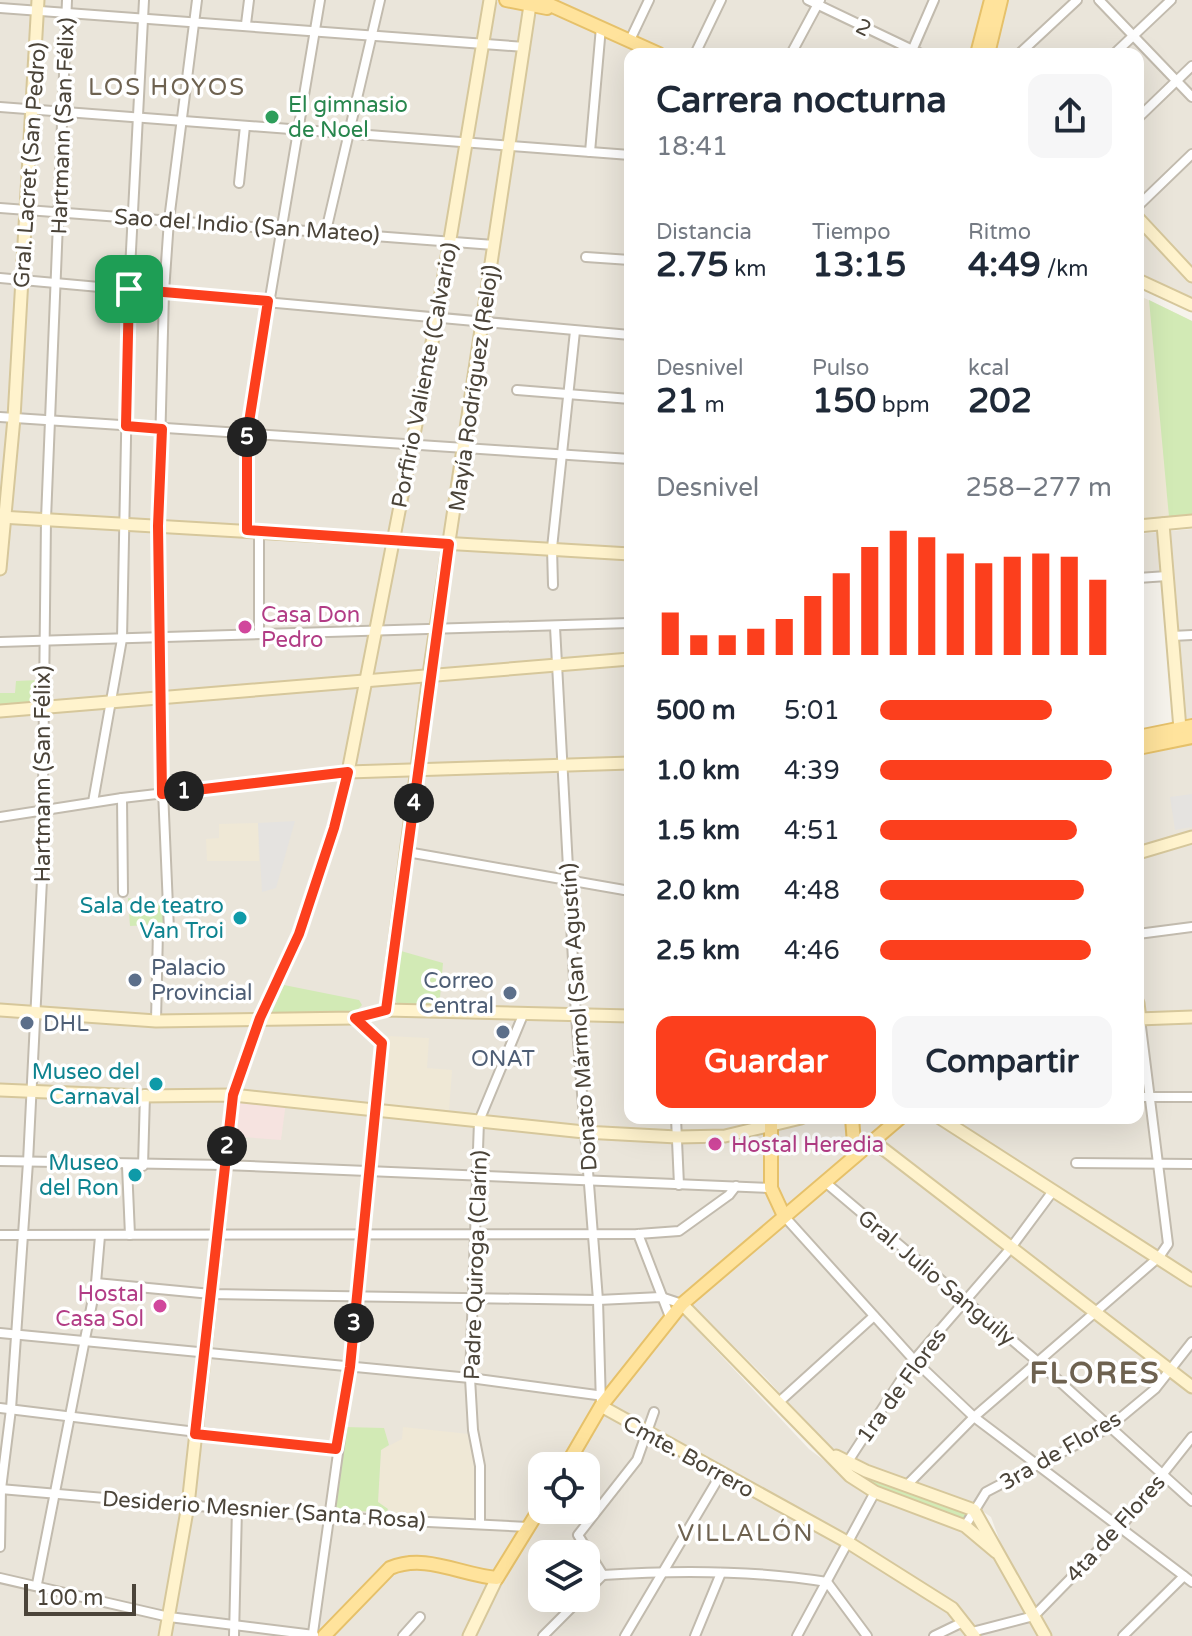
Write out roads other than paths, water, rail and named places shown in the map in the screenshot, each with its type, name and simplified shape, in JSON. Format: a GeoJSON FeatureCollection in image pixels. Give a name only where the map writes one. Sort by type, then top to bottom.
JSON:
{"type":"FeatureCollection","features":[{"type":"Feature","properties":{"kind":"main road"},"geometry":{"type":"LineString","coordinates":[[506,0],[558,10],[647,48]]}},
{"type":"Feature","properties":{"kind":"main road"},"geometry":{"type":"LineString","coordinates":[[979,48],[991,0]]}},
{"type":"Feature","properties":{"kind":"main road"},"geometry":{"type":"LineString","coordinates":[[989,48],[1001,0]]}},
{"type":"Feature","properties":{"kind":"main road"},"geometry":{"type":"LineString","coordinates":[[1144,736],[1186,727]]}},
{"type":"Feature","properties":{"kind":"main road"},"geometry":{"type":"LineString","coordinates":[[1144,747],[1192,737]]}},
{"type":"Feature","properties":{"kind":"main road"},"geometry":{"type":"LineString","coordinates":[[771,1124],[771,1188],[784,1216]]}},
{"type":"Feature","properties":{"kind":"main road"},"geometry":{"type":"LineString","coordinates":[[853,1124],[855,1156]]}},
{"type":"Feature","properties":{"kind":"main road"},"geometry":{"type":"LineString","coordinates":[[854,1124],[860,1136],[873,1141]]}},
{"type":"Feature","properties":{"kind":"main road"},"geometry":{"type":"LineString","coordinates":[[574,1452],[604,1400],[682,1304],[893,1124]]}},
{"type":"Feature","properties":{"kind":"main road"},"geometry":{"type":"LineString","coordinates":[[317,1635],[390,1568],[404,1562],[420,1561],[497,1578],[530,1524]]}},
{"type":"Feature","properties":{"kind":"street","name":"Hartmann (San Félix)"},"geometry":{"type":"LineString","coordinates":[[0,1547],[0,1489],[11,1409],[36,1013],[44,813],[46,519],[67,0]]}},
{"type":"Feature","properties":{"kind":"street"},"geometry":{"type":"LineString","coordinates":[[93,802],[122,639],[129,289],[144,0]]}},
{"type":"Feature","properties":{"kind":"street"},"geometry":{"type":"LineString","coordinates":[[169,930],[159,698],[158,526],[164,292],[169,220],[197,0]]}},
{"type":"Feature","properties":{"kind":"street"},"geometry":{"type":"LineString","coordinates":[[246,24],[249,0]]}},
{"type":"Feature","properties":{"kind":"street"},"geometry":{"type":"LineString","coordinates":[[259,634],[247,435],[320,0]]}},
{"type":"Feature","properties":{"kind":"street"},"geometry":{"type":"LineString","coordinates":[[326,231],[346,134],[380,0]]}},
{"type":"Feature","properties":{"kind":"street","name":"Porfirio Valiente (Calvario)"},"geometry":{"type":"LineString","coordinates":[[165,1636],[188,1505],[233,1095],[260,1018],[299,934],[334,828],[348,772],[437,317],[490,0]]}},
{"type":"Feature","properties":{"kind":"street"},"geometry":{"type":"LineString","coordinates":[[630,40],[649,0]]}},
{"type":"Feature","properties":{"kind":"street"},"geometry":{"type":"LineString","coordinates":[[698,48],[721,0]]}},
{"type":"Feature","properties":{"kind":"street","name":"2"},"geometry":{"type":"LineString","coordinates":[[808,0],[819,2],[905,48]]}},
{"type":"Feature","properties":{"kind":"street"},"geometry":{"type":"LineString","coordinates":[[916,48],[934,0]]}},
{"type":"Feature","properties":{"kind":"street"},"geometry":{"type":"LineString","coordinates":[[1025,48],[1077,0]]}},
{"type":"Feature","properties":{"kind":"street"},"geometry":{"type":"LineString","coordinates":[[1099,0],[1192,97]]}},
{"type":"Feature","properties":{"kind":"street"},"geometry":{"type":"LineString","coordinates":[[1120,48],[1171,0]]}},
{"type":"Feature","properties":{"kind":"street","name":"Mayía Rodríguez (Reloj)"},"geometry":{"type":"LineString","coordinates":[[386,1010],[435,629],[525,47],[529,2]]}},
{"type":"Feature","properties":{"kind":"street"},"geometry":{"type":"LineString","coordinates":[[794,48],[819,2]]}},
{"type":"Feature","properties":{"kind":"street"},"geometry":{"type":"LineString","coordinates":[[0,8],[38,5],[66,12],[525,47]]}},
{"type":"Feature","properties":{"kind":"street","name":"Gral. Lacret (San Pedro)"},"geometry":{"type":"LineString","coordinates":[[0,569],[2,517],[14,418],[38,5]]}},
{"type":"Feature","properties":{"kind":"street"},"geometry":{"type":"LineString","coordinates":[[590,152],[601,27]]}},
{"type":"Feature","properties":{"kind":"street"},"geometry":{"type":"LineString","coordinates":[[1144,112],[1192,66]]}},
{"type":"Feature","properties":{"kind":"street"},"geometry":{"type":"LineString","coordinates":[[0,107],[624,155]]}},
{"type":"Feature","properties":{"kind":"street"},"geometry":{"type":"LineString","coordinates":[[239,183],[245,126]]}},
{"type":"Feature","properties":{"kind":"street"},"geometry":{"type":"LineString","coordinates":[[1144,200],[1192,154]]}},
{"type":"Feature","properties":{"kind":"street","name":"Sao del Indio (San Mateo)"},"geometry":{"type":"LineString","coordinates":[[0,208],[494,245]]}},
{"type":"Feature","properties":{"kind":"street"},"geometry":{"type":"LineString","coordinates":[[1144,224],[1192,276]]}},
{"type":"Feature","properties":{"kind":"street"},"geometry":{"type":"LineString","coordinates":[[586,257],[624,260]]}},
{"type":"Feature","properties":{"kind":"street"},"geometry":{"type":"LineString","coordinates":[[0,278],[624,335]]}},
{"type":"Feature","properties":{"kind":"street"},"geometry":{"type":"LineString","coordinates":[[1144,283],[1192,305]]}},
{"type":"Feature","properties":{"kind":"street"},"geometry":{"type":"LineString","coordinates":[[553,585],[552,548],[575,331]]}},
{"type":"Feature","properties":{"kind":"street"},"geometry":{"type":"LineString","coordinates":[[517,390],[624,399]]}},
{"type":"Feature","properties":{"kind":"street"},"geometry":{"type":"LineString","coordinates":[[0,417],[624,459]]}},
{"type":"Feature","properties":{"kind":"street"},"geometry":{"type":"LineString","coordinates":[[2,517],[624,554]]}},
{"type":"Feature","properties":{"kind":"street"},"geometry":{"type":"LineString","coordinates":[[1144,526],[1192,521]]}},
{"type":"Feature","properties":{"kind":"street"},"geometry":{"type":"LineString","coordinates":[[1163,524],[1172,636],[1186,727]]}},
{"type":"Feature","properties":{"kind":"street"},"geometry":{"type":"LineString","coordinates":[[1144,578],[1167,576]]}},
{"type":"Feature","properties":{"kind":"street"},"geometry":{"type":"LineString","coordinates":[[0,642],[624,623]]}},
{"type":"Feature","properties":{"kind":"street","name":"Donato Mármol (San Agustín)"},"geometry":{"type":"LineString","coordinates":[[555,627],[576,1016],[604,1400]]}},
{"type":"Feature","properties":{"kind":"street"},"geometry":{"type":"LineString","coordinates":[[1172,636],[1192,635]]}},
{"type":"Feature","properties":{"kind":"street"},"geometry":{"type":"LineString","coordinates":[[0,711],[624,659]]}},
{"type":"Feature","properties":{"kind":"street"},"geometry":{"type":"LineString","coordinates":[[0,817],[44,813],[54,808],[122,798],[348,772],[624,763]]}},
{"type":"Feature","properties":{"kind":"street"},"geometry":{"type":"LineString","coordinates":[[122,798],[123,892]]}},
{"type":"Feature","properties":{"kind":"street"},"geometry":{"type":"LineString","coordinates":[[1144,851],[1192,837]]}},
{"type":"Feature","properties":{"kind":"street"},"geometry":{"type":"LineString","coordinates":[[407,852],[568,883],[624,890]]}},
{"type":"Feature","properties":{"kind":"street"},"geometry":{"type":"LineString","coordinates":[[1144,933],[1192,927]]}},
{"type":"Feature","properties":{"kind":"street"},"geometry":{"type":"LineString","coordinates":[[156,1021],[158,930]]}},
{"type":"Feature","properties":{"kind":"street"},"geometry":{"type":"LineString","coordinates":[[0,1010],[156,1021],[355,1018],[386,1010],[624,1016]]}},
{"type":"Feature","properties":{"kind":"street","name":"Padre Quiroga (Clarín)"},"geometry":{"type":"LineString","coordinates":[[480,1523],[480,1466],[473,1430],[470,1378],[479,1121],[523,1015]]}},
{"type":"Feature","properties":{"kind":"street"},"geometry":{"type":"LineString","coordinates":[[1144,1019],[1192,1017]]}},
{"type":"Feature","properties":{"kind":"street"},"geometry":{"type":"LineString","coordinates":[[0,1578],[233,1631],[317,1635],[327,1517],[350,1367],[382,1043],[355,1018]]}},
{"type":"Feature","properties":{"kind":"street"},"geometry":{"type":"LineString","coordinates":[[906,1486],[974,1417],[1159,1257],[1168,1244],[1144,1052]]}},
{"type":"Feature","properties":{"kind":"street"},"geometry":{"type":"LineString","coordinates":[[0,1090],[233,1095],[584,1132],[677,1137],[715,1138],[764,1124]]}},
{"type":"Feature","properties":{"kind":"street"},"geometry":{"type":"LineString","coordinates":[[143,1166],[145,1094]]}},
{"type":"Feature","properties":{"kind":"street"},"geometry":{"type":"LineString","coordinates":[[1144,1097],[1192,1097]]}},
{"type":"Feature","properties":{"kind":"street"},"geometry":{"type":"LineString","coordinates":[[676,1124],[679,1185]]}},
{"type":"Feature","properties":{"kind":"street"},"geometry":{"type":"LineString","coordinates":[[949,1124],[1192,1280]]}},
{"type":"Feature","properties":{"kind":"street"},"geometry":{"type":"LineString","coordinates":[[873,1141],[1192,1387]]}},
{"type":"Feature","properties":{"kind":"street"},"geometry":{"type":"LineString","coordinates":[[0,1161],[369,1170],[479,1178],[771,1188]]}},
{"type":"Feature","properties":{"kind":"street"},"geometry":{"type":"LineString","coordinates":[[1076,1163],[1192,1164]]}},
{"type":"Feature","properties":{"kind":"street"},"geometry":{"type":"LineString","coordinates":[[127,1166],[130,1235]]}},
{"type":"Feature","properties":{"kind":"street","name":"Gral. Julio Sanguily"},"geometry":{"type":"LineString","coordinates":[[825,1182],[1038,1362],[1192,1501]]}},
{"type":"Feature","properties":{"kind":"street"},"geometry":{"type":"LineString","coordinates":[[0,1235],[593,1237],[679,1231],[729,1195],[736,1186]]}},
{"type":"Feature","properties":{"kind":"street","name":"1ra de Flores"},"geometry":{"type":"LineString","coordinates":[[845,1466],[914,1360],[1010,1249],[1053,1191]]}},
{"type":"Feature","properties":{"kind":"street"},"geometry":{"type":"LineString","coordinates":[[784,1216],[914,1360],[974,1417],[1188,1579],[1123,1636]]}},
{"type":"Feature","properties":{"kind":"street"},"geometry":{"type":"LineString","coordinates":[[638,1234],[670,1317]]}},
{"type":"Feature","properties":{"kind":"street"},"geometry":{"type":"LineString","coordinates":[[37,1584],[82,1340],[96,1283],[100,1236]]}},
{"type":"Feature","properties":{"kind":"street"},"geometry":{"type":"LineString","coordinates":[[96,1283],[211,1294],[598,1300],[661,1297],[682,1304],[822,1448],[875,1492],[965,1526],[996,1552]]}},
{"type":"Feature","properties":{"kind":"street"},"geometry":{"type":"LineString","coordinates":[[779,1402],[874,1316]]}},
{"type":"Feature","properties":{"kind":"street"},"geometry":{"type":"LineString","coordinates":[[0,1333],[470,1378],[604,1400]]}},
{"type":"Feature","properties":{"kind":"street","name":"3ra de Flores"},"geometry":{"type":"LineString","coordinates":[[965,1526],[986,1492],[1108,1428],[1155,1389],[1192,1342]]}},
{"type":"Feature","properties":{"kind":"street","name":"Cmte. Borrero"},"geometry":{"type":"LineString","coordinates":[[604,1400],[647,1434],[849,1543],[952,1608],[973,1634]]}},
{"type":"Feature","properties":{"kind":"street"},"geometry":{"type":"LineString","coordinates":[[0,1408],[336,1449]]}},
{"type":"Feature","properties":{"kind":"street"},"geometry":{"type":"LineString","coordinates":[[603,1575],[578,1535],[637,1460],[654,1412]]}},
{"type":"Feature","properties":{"kind":"street","name":"4ta de Flores"},"geometry":{"type":"LineString","coordinates":[[1034,1616],[1119,1529],[1192,1437]]}},
{"type":"Feature","properties":{"kind":"street"},"geometry":{"type":"LineString","coordinates":[[845,1466],[974,1510],[1045,1636]]}},
{"type":"Feature","properties":{"kind":"street"},"geometry":{"type":"LineString","coordinates":[[625,1636],[721,1474]]}},
{"type":"Feature","properties":{"kind":"street","name":"Desiderio Mesnier (Santa Rosa)"},"geometry":{"type":"LineString","coordinates":[[0,1489],[327,1517],[528,1527]]}},
{"type":"Feature","properties":{"kind":"street"},"geometry":{"type":"LineString","coordinates":[[797,1636],[875,1492]]}},
{"type":"Feature","properties":{"kind":"street"},"geometry":{"type":"LineString","coordinates":[[233,1631],[237,1508]]}},
{"type":"Feature","properties":{"kind":"street"},"geometry":{"type":"LineString","coordinates":[[600,1578],[603,1575],[662,1571],[785,1575],[827,1582],[867,1636]]}},
{"type":"Feature","properties":{"kind":"street"},"geometry":{"type":"LineString","coordinates":[[695,1636],[721,1573]]}},
{"type":"Feature","properties":{"kind":"street"},"geometry":{"type":"LineString","coordinates":[[469,1636],[497,1578]]}},
{"type":"Feature","properties":{"kind":"street"},"geometry":{"type":"LineString","coordinates":[[543,1636],[567,1612]]}},
{"type":"Feature","properties":{"kind":"street"},"geometry":{"type":"LineString","coordinates":[[973,1634],[1034,1616]]}},
{"type":"Feature","properties":{"kind":"street"},"geometry":{"type":"LineString","coordinates":[[403,1636],[420,1617]]}},
{"type":"Feature","properties":{"kind":"street"},"geometry":{"type":"LineString","coordinates":[[934,1636],[963,1622]]}},
{"type":"Feature","properties":{"kind":"place","name":"El gimnasio de Noel"},"geometry":{"type":"Point","coordinates":[272,117]}},
{"type":"Feature","properties":{"kind":"place","name":"Casa Don Pedro"},"geometry":{"type":"Point","coordinates":[245,627]}},
{"type":"Feature","properties":{"kind":"place","name":"Sala de teatro Van Troi"},"geometry":{"type":"Point","coordinates":[240,918]}},
{"type":"Feature","properties":{"kind":"place","name":"Palacio Provincial"},"geometry":{"type":"Point","coordinates":[135,980]}},
{"type":"Feature","properties":{"kind":"place","name":"Correo Central"},"geometry":{"type":"Point","coordinates":[510,993]}},
{"type":"Feature","properties":{"kind":"place","name":"DHL"},"geometry":{"type":"Point","coordinates":[27,1023]}},
{"type":"Feature","properties":{"kind":"place","name":"ONAT"},"geometry":{"type":"Point","coordinates":[503,1032]}},
{"type":"Feature","properties":{"kind":"place","name":"Museo del Carnaval"},"geometry":{"type":"Point","coordinates":[156,1084]}},
{"type":"Feature","properties":{"kind":"place","name":"Hostal Heredia"},"geometry":{"type":"Point","coordinates":[715,1144]}},
{"type":"Feature","properties":{"kind":"place","name":"Museo del Ron"},"geometry":{"type":"Point","coordinates":[135,1175]}},
{"type":"Feature","properties":{"kind":"place","name":"Hostal Casa Sol"},"geometry":{"type":"Point","coordinates":[160,1306]}},
{"type":"Feature","properties":{"kind":"district","name":"LOS HOYOS"},"geometry":{"type":"Point","coordinates":[167,87]}},
{"type":"Feature","properties":{"kind":"district","name":"FLORES"},"geometry":{"type":"Point","coordinates":[1095,1373]}},
{"type":"Feature","properties":{"kind":"district","name":"VILLALÓN"},"geometry":{"type":"Point","coordinates":[746,1533]}}]}
